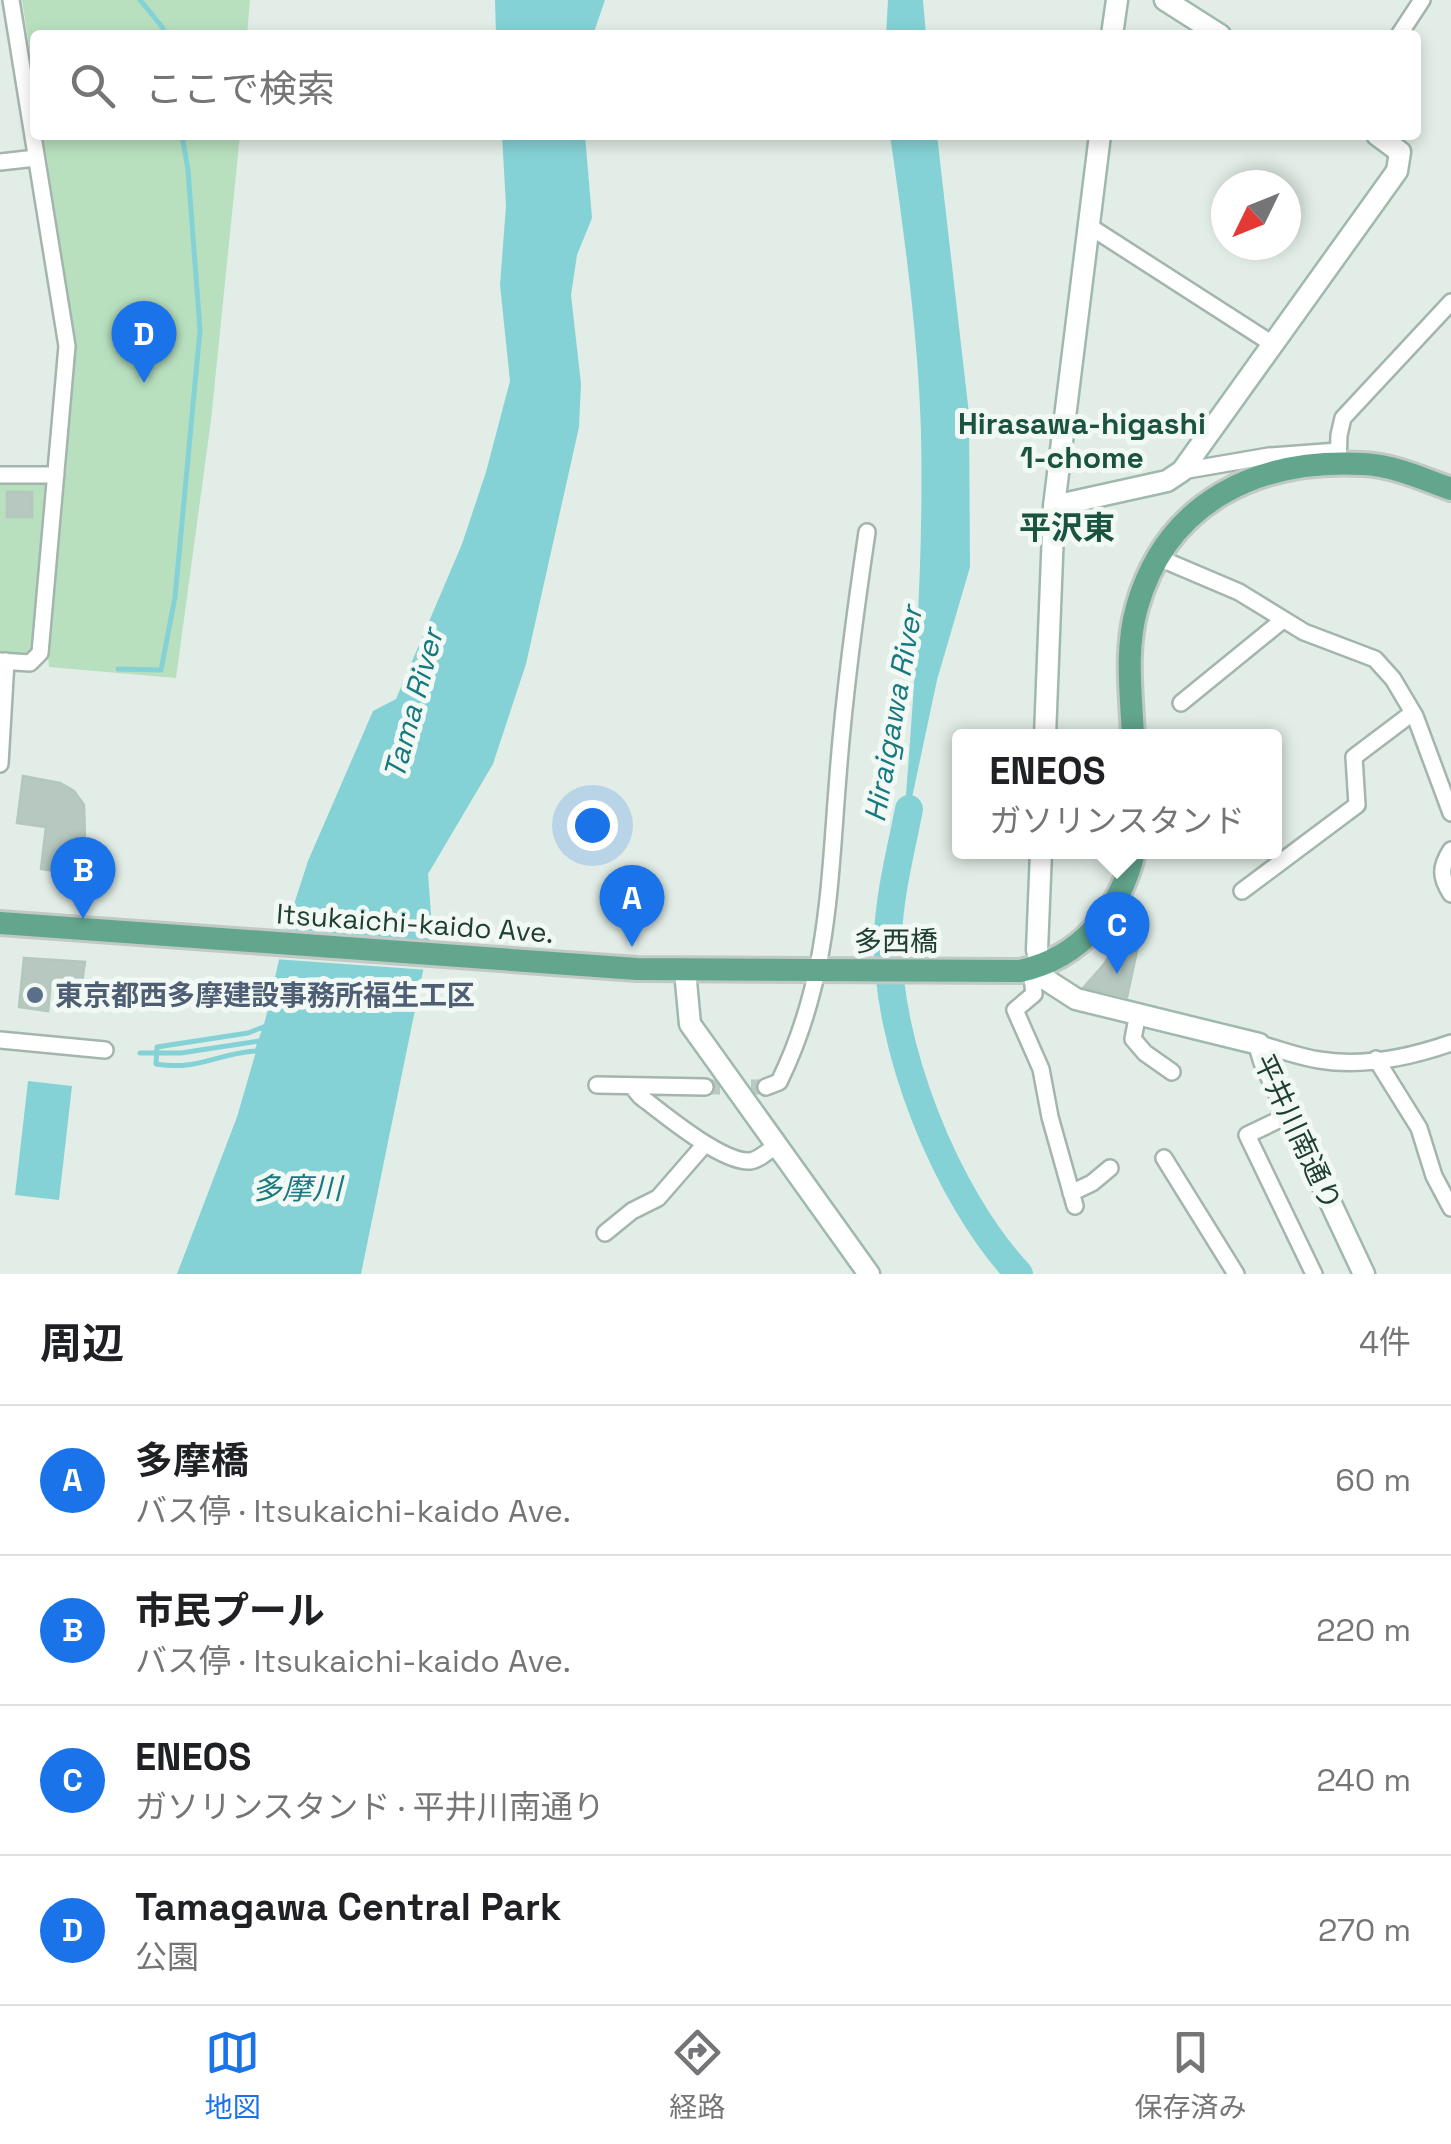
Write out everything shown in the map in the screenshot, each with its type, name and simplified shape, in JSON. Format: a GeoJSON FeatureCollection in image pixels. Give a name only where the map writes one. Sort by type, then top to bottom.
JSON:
{"type":"FeatureCollection","features":[{"type":"Feature","properties":{"kind":"main road"},"geometry":{"type":"LineString","coordinates":[[1133,729],[1132,631],[1141,594],[1182,524],[1204,504],[1229,488],[1268,474],[1338,458],[1389,468],[1451,489]]}},
{"type":"Feature","properties":{"kind":"main road"},"geometry":{"type":"LineString","coordinates":[[1035,967],[1080,942],[1101,923],[1127,878],[1132,859]]}},
{"type":"Feature","properties":{"kind":"main road","name":"Itsukaichi-kaido Ave."},"geometry":{"type":"LineString","coordinates":[[0,923],[581,966],[823,971]]}},
{"type":"Feature","properties":{"kind":"main road","name":"多西橋"},"geometry":{"type":"LineString","coordinates":[[823,971],[1035,967]]}},
{"type":"Feature","properties":{"kind":"street"},"geometry":{"type":"LineString","coordinates":[[11,0],[30,120]]}},
{"type":"Feature","properties":{"kind":"street"},"geometry":{"type":"LineString","coordinates":[[1113,30],[1116,0]]}},
{"type":"Feature","properties":{"kind":"street"},"geometry":{"type":"LineString","coordinates":[[1165,0],[1212,30]]}},
{"type":"Feature","properties":{"kind":"street"},"geometry":{"type":"LineString","coordinates":[[1401,30],[1422,0]]}},
{"type":"Feature","properties":{"kind":"street"},"geometry":{"type":"LineString","coordinates":[[0,764],[3,661],[30,662],[40,653],[67,346],[33,140]]}},
{"type":"Feature","properties":{"kind":"street"},"geometry":{"type":"LineString","coordinates":[[1045,729],[1054,506],[1099,140]]}},
{"type":"Feature","properties":{"kind":"street"},"geometry":{"type":"LineString","coordinates":[[1054,506],[1168,481],[1182,472],[1397,172],[1400,152],[1384,140]]}},
{"type":"Feature","properties":{"kind":"street"},"geometry":{"type":"LineString","coordinates":[[0,162],[36,158]]}},
{"type":"Feature","properties":{"kind":"street"},"geometry":{"type":"LineString","coordinates":[[1089,226],[1274,345]]}},
{"type":"Feature","properties":{"kind":"street"},"geometry":{"type":"LineString","coordinates":[[1182,472],[1269,456],[1338,458],[1343,418],[1451,302]]}},
{"type":"Feature","properties":{"kind":"street"},"geometry":{"type":"LineString","coordinates":[[0,475],[56,476]]}},
{"type":"Feature","properties":{"kind":"street"},"geometry":{"type":"LineString","coordinates":[[772,1084],[805,1022],[823,971],[849,649],[867,532]]}},
{"type":"Feature","properties":{"kind":"street"},"geometry":{"type":"LineString","coordinates":[[1159,558],[1239,592],[1283,620],[1374,658],[1393,679],[1414,716],[1451,814]]}},
{"type":"Feature","properties":{"kind":"street"},"geometry":{"type":"LineString","coordinates":[[1180,703],[1283,620]]}},
{"type":"Feature","properties":{"kind":"street"},"geometry":{"type":"LineString","coordinates":[[1242,891],[1357,806],[1354,757],[1407,717],[1414,716]]}},
{"type":"Feature","properties":{"kind":"street"},"geometry":{"type":"LineString","coordinates":[[1451,850],[1442,864],[1441,876],[1451,894]]}},
{"type":"Feature","properties":{"kind":"street"},"geometry":{"type":"LineString","coordinates":[[1041,859],[1034,994],[1015,1010],[1041,1069],[1073,1199],[1110,1168]]}},
{"type":"Feature","properties":{"kind":"street","name":"平井川南通り"},"geometry":{"type":"LineString","coordinates":[[1035,967],[1066,995],[1259,1044],[1364,1274]]}},
{"type":"Feature","properties":{"kind":"street"},"geometry":{"type":"LineString","coordinates":[[685,971],[690,1024],[869,1274]]}},
{"type":"Feature","properties":{"kind":"street"},"geometry":{"type":"LineString","coordinates":[[1138,1013],[1134,1039],[1145,1053],[1172,1072]]}},
{"type":"Feature","properties":{"kind":"street"},"geometry":{"type":"LineString","coordinates":[[0,1040],[104,1050]]}},
{"type":"Feature","properties":{"kind":"street"},"geometry":{"type":"LineString","coordinates":[[1259,1044],[1320,1060],[1376,1059],[1451,1044]]}},
{"type":"Feature","properties":{"kind":"street"},"geometry":{"type":"LineString","coordinates":[[1376,1059],[1419,1128],[1440,1191],[1451,1208]]}},
{"type":"Feature","properties":{"kind":"street"},"geometry":{"type":"LineString","coordinates":[[597,1084],[704,1087]]}},
{"type":"Feature","properties":{"kind":"street"},"geometry":{"type":"LineString","coordinates":[[632,1086],[705,1144],[747,1161],[777,1144]]}},
{"type":"Feature","properties":{"kind":"street"},"geometry":{"type":"LineString","coordinates":[[1290,1115],[1247,1135],[1314,1274]]}},
{"type":"Feature","properties":{"kind":"street"},"geometry":{"type":"LineString","coordinates":[[605,1233],[632,1211],[658,1198],[705,1144]]}},
{"type":"Feature","properties":{"kind":"street"},"geometry":{"type":"LineString","coordinates":[[1164,1158],[1236,1274]]}},
{"type":"Feature","properties":{"kind":"green space"},"geometry":{"type":"Polygon","coordinates":[[[22,0],[250,0],[247,30],[30,30],[30,52],[22,0]]]}},
{"type":"Feature","properties":{"kind":"green space"},"geometry":{"type":"Polygon","coordinates":[[[44,140],[239,140],[211,420],[176,678],[49,667],[48,657],[0,655],[0,482],[64,483],[76,347],[44,140]]]}},
{"type":"Feature","properties":{"kind":"water"},"geometry":{"type":"Polygon","coordinates":[[[495,0],[605,0],[595,30],[496,30],[495,0]]]}},
{"type":"Feature","properties":{"kind":"water"},"geometry":{"type":"Polygon","coordinates":[[[888,0],[923,0],[926,30],[886,30],[888,0]]]}},
{"type":"Feature","properties":{"kind":"water","name":"多摩川"},"geometry":{"type":"Polygon","coordinates":[[[502,140],[585,140],[592,218],[577,255],[571,295],[581,384],[579,427],[526,664],[493,764],[428,874],[432,927],[361,1274],[177,1274],[237,1117],[286,929],[308,861],[373,711],[396,699],[462,544],[486,472],[510,381],[500,285],[506,206],[502,140]]]}},
{"type":"Feature","properties":{"kind":"water"},"geometry":{"type":"Polygon","coordinates":[[[891,140],[938,140],[969,414],[970,567],[937,680],[902,845],[914,690],[921,484],[914,320],[891,140]]]}},
{"type":"Feature","properties":{"kind":"water"},"geometry":{"type":"Polygon","coordinates":[[[28,1081],[72,1086],[59,1200],[15,1195],[28,1081]]]}},
{"type":"Feature","properties":{"kind":"pier"},"geometry":{"type":"Polygon","coordinates":[[[281,929],[434,941],[429,970],[274,959],[281,929]]]}},
{"type":"Feature","properties":{"kind":"building"},"geometry":{"type":"Polygon","coordinates":[[[7,492],[32,492],[32,517],[7,517],[7,492]]]}},
{"type":"Feature","properties":{"kind":"building"},"geometry":{"type":"Polygon","coordinates":[[[23,776],[60,783],[74,791],[84,805],[86,875],[41,869],[46,827],[17,823],[23,776]]]}},
{"type":"Feature","properties":{"kind":"building"},"geometry":{"type":"Polygon","coordinates":[[[1120,936],[1138,946],[1127,997],[1084,987],[1105,963],[1120,936]]]}},
{"type":"Feature","properties":{"kind":"building","name":"東京都西多摩建設事務所福生工区"},"geometry":{"type":"Polygon","coordinates":[[[24,958],[85,962],[82,982],[51,981],[48,1011],[19,1007],[24,958]]]}},
{"type":"Feature","properties":{"kind":"waterway"},"geometry":{"type":"LineString","coordinates":[[140,0],[163,30]]}},
{"type":"Feature","properties":{"kind":"waterway"},"geometry":{"type":"LineString","coordinates":[[118,669],[161,670],[175,597],[200,330],[183,140]]}},
{"type":"Feature","properties":{"kind":"waterway","name":"Hiraigawa River"},"geometry":{"type":"LineString","coordinates":[[909,809],[888,938],[897,1025],[925,1117],[945,1162],[992,1242],[1019,1274]]}},
{"type":"Feature","properties":{"kind":"waterway"},"geometry":{"type":"LineString","coordinates":[[266,1026],[257,1051],[184,1065],[156,1064],[157,1047],[248,1033],[266,1026]]}},
{"type":"Feature","properties":{"kind":"waterway"},"geometry":{"type":"LineString","coordinates":[[140,1053],[181,1053],[259,1041]]}},
{"type":"Feature","properties":{"kind":"tunnel"},"geometry":{"type":"LineString","coordinates":[[705,1087],[766,1087]]}},
{"type":"Feature","properties":{"kind":"place","name":"Tamagawa Central Park"},"geometry":{"type":"Point","coordinates":[144,383]}},
{"type":"Feature","properties":{"kind":"place","name":"市民プール"},"geometry":{"type":"Point","coordinates":[83,919]}},
{"type":"Feature","properties":{"kind":"place","name":"多摩橋"},"geometry":{"type":"Point","coordinates":[632,947]}},
{"type":"Feature","properties":{"kind":"place","name":"ENEOS"},"geometry":{"type":"Point","coordinates":[1117,974]}},
{"type":"Feature","properties":{"kind":"place","name":"東京都西多摩建設事務所福生工区"},"geometry":{"type":"Point","coordinates":[35,995]}},
{"type":"Feature","properties":{"kind":"district","name":"Hirasawa-higashi 1-chome"},"geometry":{"type":"Point","coordinates":[1082,440]}},
{"type":"Feature","properties":{"kind":"district","name":"平沢東"},"geometry":{"type":"Point","coordinates":[1067,528]}},
{"type":"Feature","properties":{"kind":"water label","name":"Tama River"},"geometry":{"type":"Point","coordinates":[413,704]}}]}
